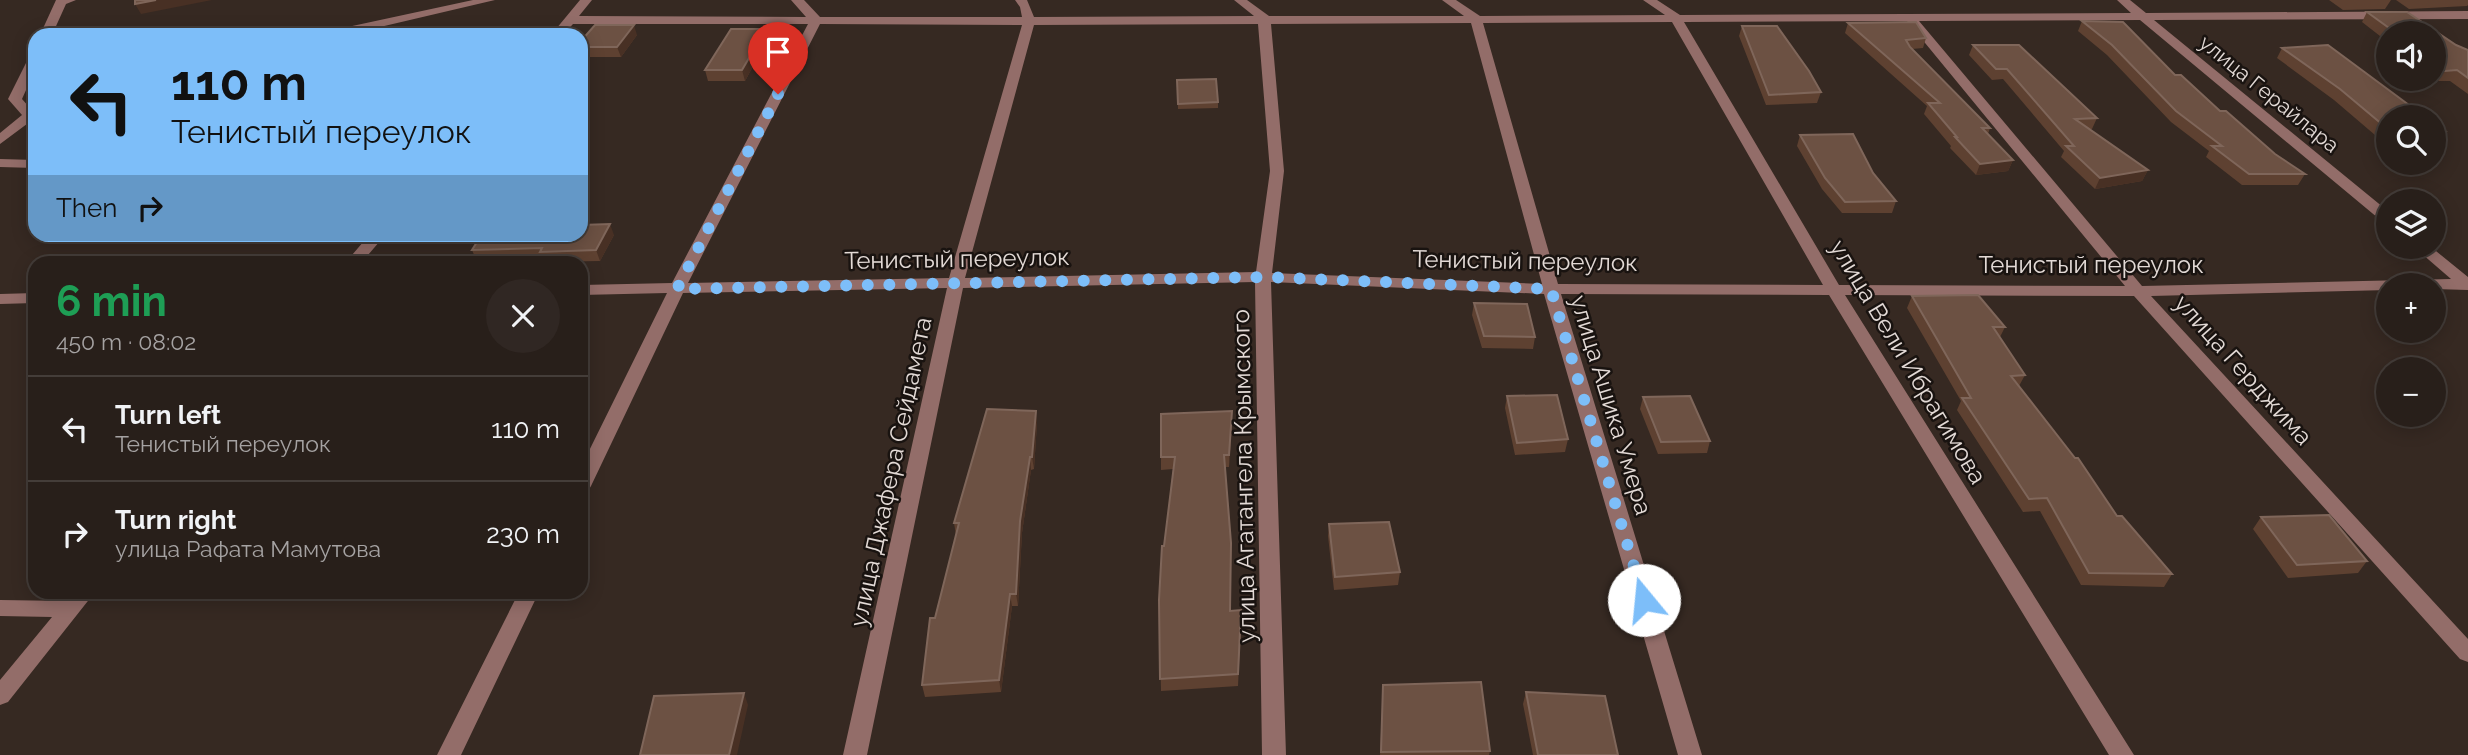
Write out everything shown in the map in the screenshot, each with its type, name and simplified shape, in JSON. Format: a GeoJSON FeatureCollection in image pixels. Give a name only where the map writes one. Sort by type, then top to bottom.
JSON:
{"type":"FeatureCollection","features":[{"type":"Feature","properties":{"kind":"street"},"geometry":{"type":"LineString","coordinates":[[361,28],[489,0]]}},
{"type":"Feature","properties":{"kind":"street"},"geometry":{"type":"LineString","coordinates":[[563,28],[586,0]]}},
{"type":"Feature","properties":{"kind":"street"},"geometry":{"type":"LineString","coordinates":[[797,0],[816,20]]}},
{"type":"Feature","properties":{"kind":"street"},"geometry":{"type":"LineString","coordinates":[[1021,0],[1026,5],[1029,21]]}},
{"type":"Feature","properties":{"kind":"street"},"geometry":{"type":"LineString","coordinates":[[1240,0],[1265,18]]}},
{"type":"Feature","properties":{"kind":"street"},"geometry":{"type":"LineString","coordinates":[[1448,0],[1475,18]]}},
{"type":"Feature","properties":{"kind":"street","name":"улица Вели Ибрагимова"},"geometry":{"type":"LineString","coordinates":[[1650,0],[1675,16],[1834,289],[2122,755]]}},
{"type":"Feature","properties":{"kind":"street","name":"улица Герайлара"},"geometry":{"type":"LineString","coordinates":[[2123,0],[2376,209]]}},
{"type":"Feature","properties":{"kind":"street"},"geometry":{"type":"LineString","coordinates":[[2383,0],[2415,21]]}},
{"type":"Feature","properties":{"kind":"street"},"geometry":{"type":"LineString","coordinates":[[50,28],[64,1]]}},
{"type":"Feature","properties":{"kind":"street"},"geometry":{"type":"LineString","coordinates":[[570,20],[1029,21],[1675,16],[2468,15]]}},
{"type":"Feature","properties":{"kind":"street","name":"улица Герджима"},"geometry":{"type":"LineString","coordinates":[[1909,16],[2138,291],[2468,653]]}},
{"type":"Feature","properties":{"kind":"street","name":"улица Агатангела Крымского"},"geometry":{"type":"LineString","coordinates":[[1265,18],[1276,171],[1264,277],[1274,755]]}},
{"type":"Feature","properties":{"kind":"street","name":"улица Ашика Умера"},"geometry":{"type":"LineString","coordinates":[[1475,18],[1551,289],[1690,755]]}},
{"type":"Feature","properties":{"kind":"street"},"geometry":{"type":"LineString","coordinates":[[588,471],[677,289],[816,20]]}},
{"type":"Feature","properties":{"kind":"street","name":"улица Джафера Сейдамета"},"geometry":{"type":"LineString","coordinates":[[855,755],[956,283],[1029,21]]}},
{"type":"Feature","properties":{"kind":"street"},"geometry":{"type":"LineString","coordinates":[[28,72],[15,99],[28,110]]}},
{"type":"Feature","properties":{"kind":"street"},"geometry":{"type":"LineString","coordinates":[[0,140],[28,116]]}},
{"type":"Feature","properties":{"kind":"street"},"geometry":{"type":"LineString","coordinates":[[0,163],[28,164]]}},
{"type":"Feature","properties":{"kind":"street"},"geometry":{"type":"LineString","coordinates":[[359,256],[372,242]]}},
{"type":"Feature","properties":{"kind":"street"},"geometry":{"type":"LineString","coordinates":[[2436,259],[2467,284]]}},
{"type":"Feature","properties":{"kind":"street","name":"Тенистый переулок"},"geometry":{"type":"LineString","coordinates":[[588,290],[1264,277],[1551,289],[2138,291],[2467,284]]}},
{"type":"Feature","properties":{"kind":"street"},"geometry":{"type":"LineString","coordinates":[[0,299],[28,298]]}},
{"type":"Feature","properties":{"kind":"street"},"geometry":{"type":"LineString","coordinates":[[0,696],[79,599]]}},
{"type":"Feature","properties":{"kind":"street"},"geometry":{"type":"LineString","coordinates":[[449,755],[526,599]]}},
{"type":"Feature","properties":{"kind":"street"},"geometry":{"type":"LineString","coordinates":[[0,608],[71,609]]}},
{"type":"Feature","properties":{"kind":"building"},"geometry":{"type":"Polygon","coordinates":[[[135,0],[156,0],[135,4],[135,0]]]}},
{"type":"Feature","properties":{"kind":"building"},"geometry":{"type":"Polygon","coordinates":[[[2367,12],[2407,12],[2420,21],[2379,21],[2367,12]]]}},
{"type":"Feature","properties":{"kind":"building"},"geometry":{"type":"Polygon","coordinates":[[[2082,21],[2123,22],[2175,75],[2181,75],[2220,111],[2226,111],[2275,154],[2305,174],[2249,174],[2212,146],[2222,146],[2176,111],[2112,45],[2082,21]]]}},
{"type":"Feature","properties":{"kind":"building"},"geometry":{"type":"Polygon","coordinates":[[[1916,22],[1926,38],[1906,40],[1910,47],[1990,128],[1982,128],[2013,160],[1980,164],[1928,103],[1940,103],[1848,23],[1916,22]]]}},
{"type":"Feature","properties":{"kind":"building"},"geometry":{"type":"Polygon","coordinates":[[[595,25],[634,25],[617,47],[588,47],[588,33],[595,25]]]}},
{"type":"Feature","properties":{"kind":"building"},"geometry":{"type":"Polygon","coordinates":[[[1742,26],[1777,26],[1821,92],[1769,95],[1742,26]]]}},
{"type":"Feature","properties":{"kind":"building"},"geometry":{"type":"Polygon","coordinates":[[[731,29],[766,29],[742,70],[705,70],[731,29]]]}},
{"type":"Feature","properties":{"kind":"building"},"geometry":{"type":"Polygon","coordinates":[[[2446,38],[2468,50],[2468,78],[2457,70],[2446,71],[2446,38]]]}},
{"type":"Feature","properties":{"kind":"building"},"geometry":{"type":"Polygon","coordinates":[[[1973,45],[2019,45],[2097,118],[2075,119],[2148,170],[2100,178],[2066,146],[2074,146],[2007,69],[1996,69],[1973,45]]]}},
{"type":"Feature","properties":{"kind":"building"},"geometry":{"type":"Polygon","coordinates":[[[2328,45],[2376,81],[2376,91],[2390,91],[2409,105],[2376,105],[2376,119],[2340,89],[2282,48],[2328,45]]]}},
{"type":"Feature","properties":{"kind":"building"},"geometry":{"type":"Polygon","coordinates":[[[1216,79],[1218,102],[1178,104],[1177,80],[1216,79]]]}},
{"type":"Feature","properties":{"kind":"building"},"geometry":{"type":"Polygon","coordinates":[[[1853,134],[1873,173],[1896,201],[1845,202],[1825,178],[1800,135],[1853,134]]]}},
{"type":"Feature","properties":{"kind":"building"},"geometry":{"type":"Polygon","coordinates":[[[610,224],[596,250],[472,250],[477,242],[588,242],[588,225],[610,224]]]}},
{"type":"Feature","properties":{"kind":"building"},"geometry":{"type":"Polygon","coordinates":[[[1978,295],[2005,327],[1993,327],[2025,375],[2011,376],[2075,458],[2078,458],[2117,516],[2122,516],[2172,574],[2089,573],[2047,498],[2029,499],[1962,398],[1971,398],[1912,296],[1978,295]]]}},
{"type":"Feature","properties":{"kind":"building"},"geometry":{"type":"Polygon","coordinates":[[[1474,303],[1527,304],[1535,337],[1484,336],[1474,303]]]}},
{"type":"Feature","properties":{"kind":"building"},"geometry":{"type":"Polygon","coordinates":[[[1557,395],[1568,439],[1517,443],[1507,396],[1557,395]]]}},
{"type":"Feature","properties":{"kind":"building"},"geometry":{"type":"Polygon","coordinates":[[[1690,396],[1710,441],[1661,442],[1643,397],[1690,396]]]}},
{"type":"Feature","properties":{"kind":"building"},"geometry":{"type":"Polygon","coordinates":[[[987,409],[1036,411],[1032,457],[1020,521],[1016,594],[1010,594],[999,680],[922,685],[930,618],[935,618],[959,523],[954,523],[987,409]]]}},
{"type":"Feature","properties":{"kind":"building"},"geometry":{"type":"Polygon","coordinates":[[[1232,411],[1229,455],[1224,455],[1231,543],[1230,611],[1241,610],[1238,674],[1160,679],[1159,600],[1162,546],[1175,457],[1161,457],[1161,414],[1232,411]]]}},
{"type":"Feature","properties":{"kind":"building"},"geometry":{"type":"Polygon","coordinates":[[[2329,515],[2367,561],[2297,565],[2261,517],[2329,515]]]}},
{"type":"Feature","properties":{"kind":"building"},"geometry":{"type":"Polygon","coordinates":[[[1389,522],[1400,572],[1335,577],[1329,524],[1389,522]]]}},
{"type":"Feature","properties":{"kind":"building"},"geometry":{"type":"Polygon","coordinates":[[[1481,682],[1490,751],[1381,752],[1383,685],[1481,682]]]}},
{"type":"Feature","properties":{"kind":"building"},"geometry":{"type":"Polygon","coordinates":[[[1526,692],[1605,696],[1618,755],[1538,755],[1526,692]]]}},
{"type":"Feature","properties":{"kind":"building"},"geometry":{"type":"Polygon","coordinates":[[[744,693],[729,755],[640,755],[654,696],[744,693]]]}},
{"type":"Feature","properties":{"kind":"route"},"geometry":{"type":"LineString","coordinates":[[778,94],[677,289],[1264,277],[1551,289],[1644,600]]}}]}
